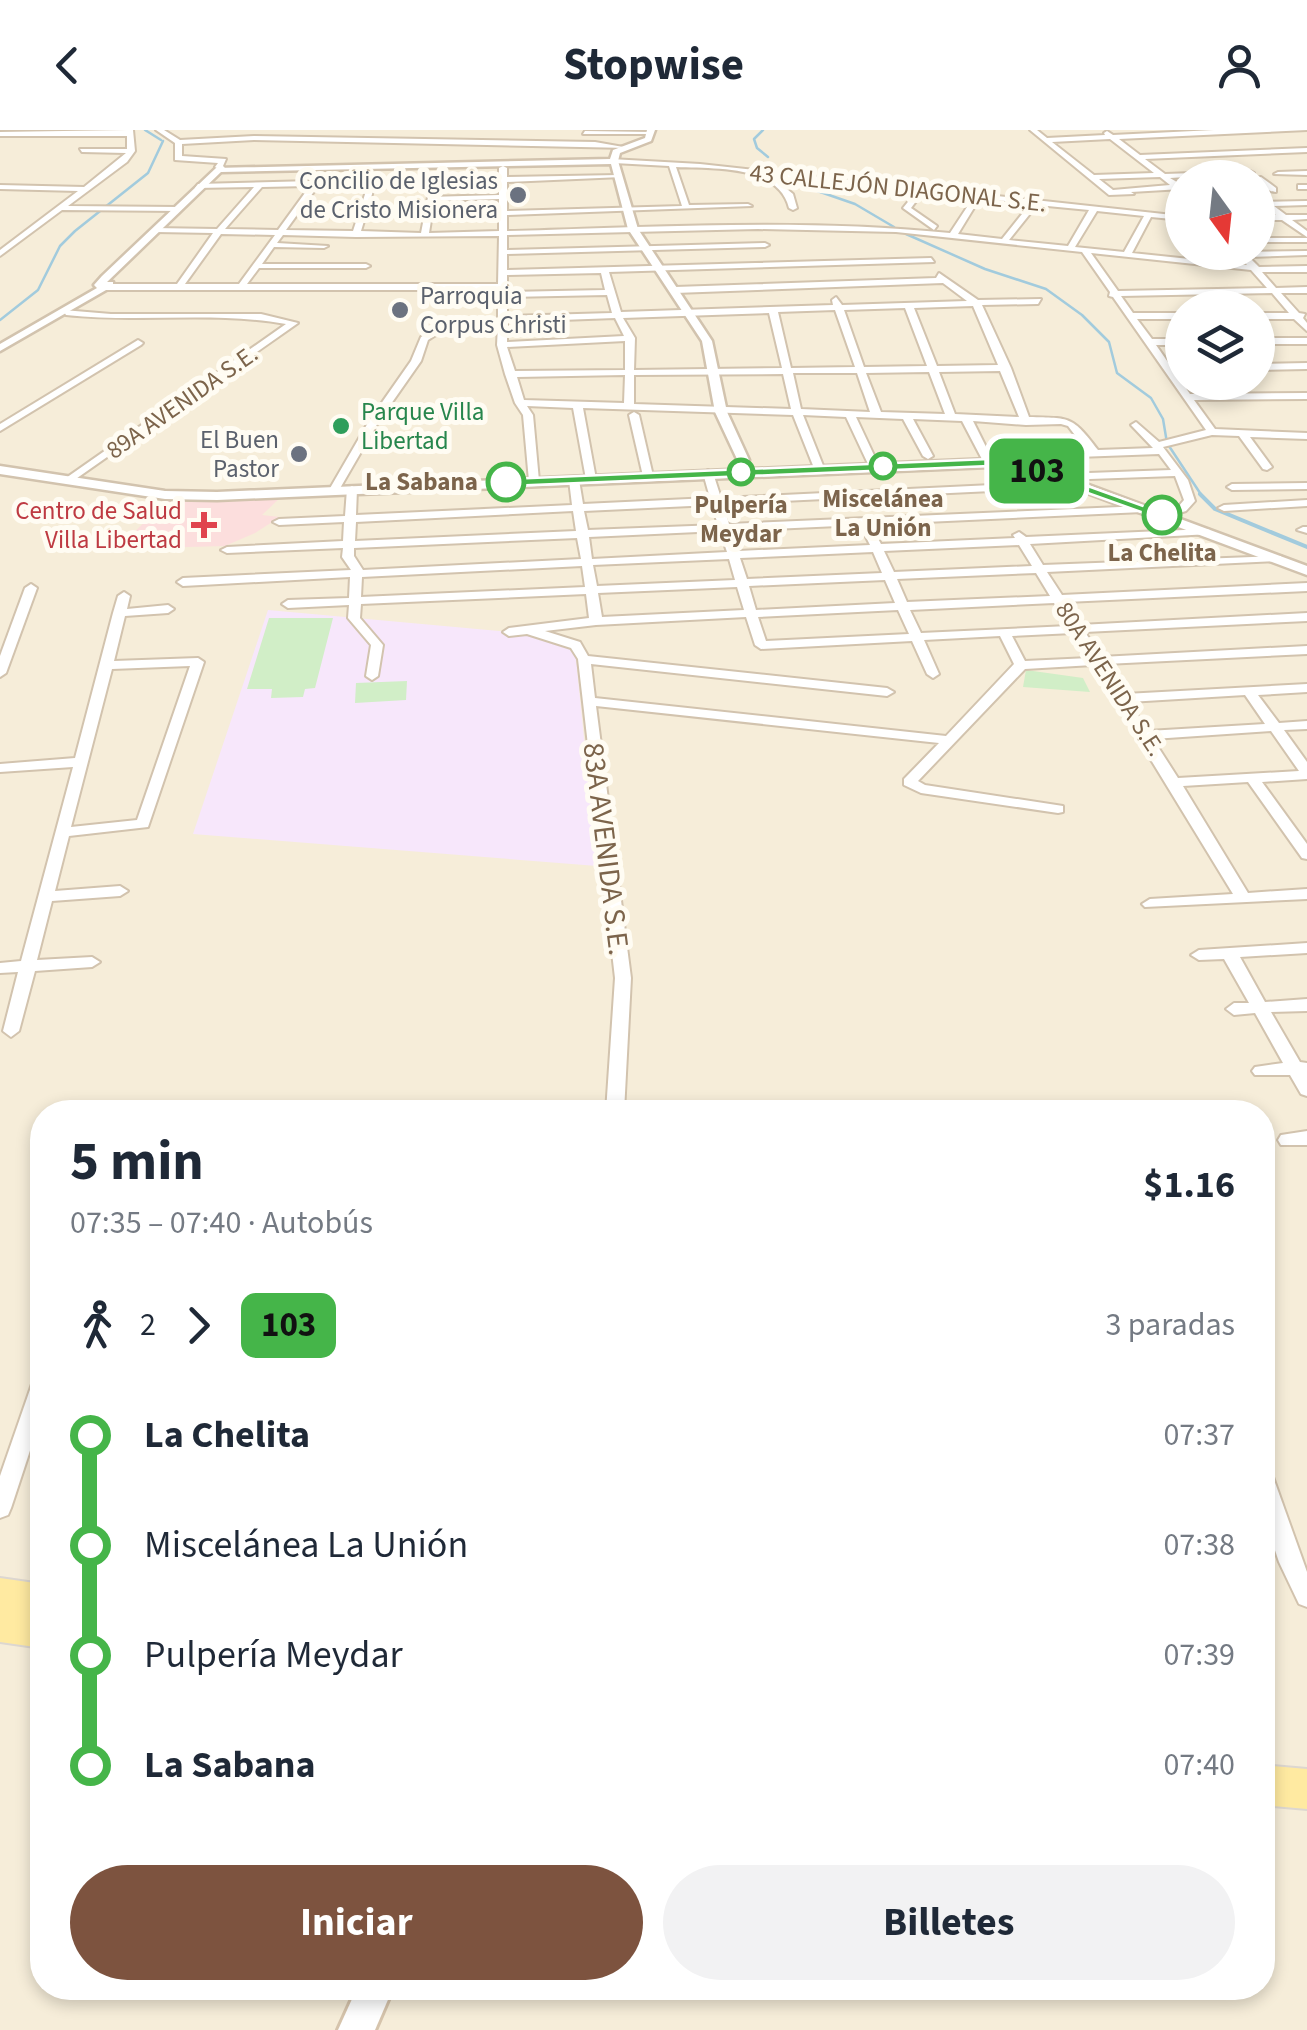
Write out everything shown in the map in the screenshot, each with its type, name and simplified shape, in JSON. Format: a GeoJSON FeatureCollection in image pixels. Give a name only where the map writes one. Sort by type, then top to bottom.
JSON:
{"type":"FeatureCollection","features":[{"type":"Feature","properties":{"kind":"main road"},"geometry":{"type":"LineString","coordinates":[[0,1595],[30,1600]]}},
{"type":"Feature","properties":{"kind":"main road"},"geometry":{"type":"LineString","coordinates":[[0,1625],[30,1629]]}},
{"type":"Feature","properties":{"kind":"main road"},"geometry":{"type":"LineString","coordinates":[[1275,1786],[1307,1789]]}},
{"type":"Feature","properties":{"kind":"main road"},"geometry":{"type":"LineString","coordinates":[[356,2030],[370,2000]]}},
{"type":"Feature","properties":{"kind":"street"},"geometry":{"type":"LineString","coordinates":[[160,131],[211,130]]}},
{"type":"Feature","properties":{"kind":"street"},"geometry":{"type":"LineString","coordinates":[[244,150],[261,130]]}},
{"type":"Feature","properties":{"kind":"street"},"geometry":{"type":"LineString","coordinates":[[398,130],[650,132],[648,139],[616,152],[614,161],[626,209],[634,229],[708,341],[723,418],[721,434],[730,462],[740,468]]}},
{"type":"Feature","properties":{"kind":"street"},"geometry":{"type":"LineString","coordinates":[[443,146],[450,130]]}},
{"type":"Feature","properties":{"kind":"street"},"geometry":{"type":"LineString","coordinates":[[1032,130],[1092,178],[1121,192],[1165,188]]}},
{"type":"Feature","properties":{"kind":"street"},"geometry":{"type":"LineString","coordinates":[[1103,130],[1163,176]]}},
{"type":"Feature","properties":{"kind":"street"},"geometry":{"type":"LineString","coordinates":[[1243,131],[1257,130]]}},
{"type":"Feature","properties":{"kind":"street"},"geometry":{"type":"LineString","coordinates":[[1044,140],[1167,132],[1307,130]]}},
{"type":"Feature","properties":{"kind":"street"},"geometry":{"type":"LineString","coordinates":[[160,131],[179,142],[254,138],[443,146]]}},
{"type":"Feature","properties":{"kind":"street"},"geometry":{"type":"LineString","coordinates":[[1243,131],[1272,150]]}},
{"type":"Feature","properties":{"kind":"street"},"geometry":{"type":"LineString","coordinates":[[0,134],[129,132],[131,151]]}},
{"type":"Feature","properties":{"kind":"street"},"geometry":{"type":"LineString","coordinates":[[1167,132],[1198,154]]}},
{"type":"Feature","properties":{"kind":"street"},"geometry":{"type":"LineString","coordinates":[[1108,148],[1257,141]]}},
{"type":"Feature","properties":{"kind":"street"},"geometry":{"type":"LineString","coordinates":[[179,142],[178,158],[223,160],[219,167],[222,170]]}},
{"type":"Feature","properties":{"kind":"street"},"geometry":{"type":"LineString","coordinates":[[294,150],[443,146],[626,148]]}},
{"type":"Feature","properties":{"kind":"street"},"geometry":{"type":"LineString","coordinates":[[82,150],[131,151]]}},
{"type":"Feature","properties":{"kind":"street"},"geometry":{"type":"LineString","coordinates":[[1058,150],[1074,150]]}},
{"type":"Feature","properties":{"kind":"street"},"geometry":{"type":"LineString","coordinates":[[1289,150],[1307,162]]}},
{"type":"Feature","properties":{"kind":"street"},"geometry":{"type":"LineString","coordinates":[[1137,157],[1307,150]]}},
{"type":"Feature","properties":{"kind":"street"},"geometry":{"type":"LineString","coordinates":[[1,252],[131,151]]}},
{"type":"Feature","properties":{"kind":"street"},"geometry":{"type":"LineString","coordinates":[[178,154],[230,151]]}},
{"type":"Feature","properties":{"kind":"street"},"geometry":{"type":"LineString","coordinates":[[1221,153],[1232,160]]}},
{"type":"Feature","properties":{"kind":"street"},"geometry":{"type":"LineString","coordinates":[[0,348],[109,285],[112,275],[198,186],[222,170],[614,161]]}},
{"type":"Feature","properties":{"kind":"street","name":"43 CALLEJÓN DIAGONAL S.E."},"geometry":{"type":"LineString","coordinates":[[614,161],[1165,216]]}},
{"type":"Feature","properties":{"kind":"street"},"geometry":{"type":"LineString","coordinates":[[503,164],[502,345],[520,403],[528,415],[534,482]]}},
{"type":"Feature","properties":{"kind":"street"},"geometry":{"type":"LineString","coordinates":[[672,164],[686,208]]}},
{"type":"Feature","properties":{"kind":"street"},"geometry":{"type":"LineString","coordinates":[[1130,164],[1165,165]]}},
{"type":"Feature","properties":{"kind":"street"},"geometry":{"type":"LineString","coordinates":[[448,165],[450,180]]}},
{"type":"Feature","properties":{"kind":"street"},"geometry":{"type":"LineString","coordinates":[[1078,166],[1095,165]]}},
{"type":"Feature","properties":{"kind":"street"},"geometry":{"type":"LineString","coordinates":[[242,286],[317,184],[324,168]]}},
{"type":"Feature","properties":{"kind":"street"},"geometry":{"type":"LineString","coordinates":[[733,170],[774,265]]}},
{"type":"Feature","properties":{"kind":"street"},"geometry":{"type":"LineString","coordinates":[[762,173],[790,196],[793,208]]}},
{"type":"Feature","properties":{"kind":"street"},"geometry":{"type":"LineString","coordinates":[[1278,174],[1307,174]]}},
{"type":"Feature","properties":{"kind":"street"},"geometry":{"type":"LineString","coordinates":[[1092,178],[1163,176]]}},
{"type":"Feature","properties":{"kind":"street"},"geometry":{"type":"LineString","coordinates":[[198,186],[618,177]]}},
{"type":"Feature","properties":{"kind":"street"},"geometry":{"type":"LineString","coordinates":[[559,178],[564,210]]}},
{"type":"Feature","properties":{"kind":"street"},"geometry":{"type":"LineString","coordinates":[[356,235],[372,182]]}},
{"type":"Feature","properties":{"kind":"street"},"geometry":{"type":"LineString","coordinates":[[180,286],[260,185]]}},
{"type":"Feature","properties":{"kind":"street"},"geometry":{"type":"LineString","coordinates":[[0,187],[85,189]]}},
{"type":"Feature","properties":{"kind":"street"},"geometry":{"type":"LineString","coordinates":[[921,190],[908,208],[916,218],[949,234]]}},
{"type":"Feature","properties":{"kind":"street"},"geometry":{"type":"LineString","coordinates":[[1121,192],[1128,212]]}},
{"type":"Feature","properties":{"kind":"street"},"geometry":{"type":"LineString","coordinates":[[949,234],[978,196]]}},
{"type":"Feature","properties":{"kind":"street"},"geometry":{"type":"LineString","coordinates":[[425,235],[431,199],[504,197]]}},
{"type":"Feature","properties":{"kind":"street"},"geometry":{"type":"LineString","coordinates":[[471,234],[474,198]]}},
{"type":"Feature","properties":{"kind":"street"},"geometry":{"type":"LineString","coordinates":[[1005,240],[1034,202]]}},
{"type":"Feature","properties":{"kind":"street"},"geometry":{"type":"LineString","coordinates":[[1275,204],[1307,203]]}},
{"type":"Feature","properties":{"kind":"street"},"geometry":{"type":"LineString","coordinates":[[504,213],[748,206]]}},
{"type":"Feature","properties":{"kind":"street"},"geometry":{"type":"LineString","coordinates":[[60,208],[177,209]]}},
{"type":"Feature","properties":{"kind":"street"},"geometry":{"type":"LineString","coordinates":[[1070,247],[1094,209]]}},
{"type":"Feature","properties":{"kind":"street"},"geometry":{"type":"LineString","coordinates":[[1275,213],[1307,237]]}},
{"type":"Feature","properties":{"kind":"street"},"geometry":{"type":"LineString","coordinates":[[1128,254],[1148,214]]}},
{"type":"Feature","properties":{"kind":"street"},"geometry":{"type":"LineString","coordinates":[[1275,218],[1307,217]]}},
{"type":"Feature","properties":{"kind":"street"},"geometry":{"type":"LineString","coordinates":[[156,230],[425,235],[758,228],[949,234],[1165,256]]}},
{"type":"Feature","properties":{"kind":"street"},"geometry":{"type":"LineString","coordinates":[[359,286],[380,235]]}},
{"type":"Feature","properties":{"kind":"street"},"geometry":{"type":"LineString","coordinates":[[1275,239],[1307,237]]}},
{"type":"Feature","properties":{"kind":"street"},"geometry":{"type":"LineString","coordinates":[[504,252],[765,244]]}},
{"type":"Feature","properties":{"kind":"street"},"geometry":{"type":"LineString","coordinates":[[270,246],[340,246]]}},
{"type":"Feature","properties":{"kind":"street"},"geometry":{"type":"LineString","coordinates":[[1084,249],[1165,367]]}},
{"type":"Feature","properties":{"kind":"street"},"geometry":{"type":"LineString","coordinates":[[1275,253],[1307,253]]}},
{"type":"Feature","properties":{"kind":"street"},"geometry":{"type":"LineString","coordinates":[[256,266],[370,256]]}},
{"type":"Feature","properties":{"kind":"street"},"geometry":{"type":"LineString","coordinates":[[1154,256],[1162,269]]}},
{"type":"Feature","properties":{"kind":"street"},"geometry":{"type":"LineString","coordinates":[[911,260],[977,304],[1026,422]]}},
{"type":"Feature","properties":{"kind":"street"},"geometry":{"type":"LineString","coordinates":[[504,273],[931,260]]}},
{"type":"Feature","properties":{"kind":"street"},"geometry":{"type":"LineString","coordinates":[[820,263],[840,308],[877,416]]}},
{"type":"Feature","properties":{"kind":"street"},"geometry":{"type":"LineString","coordinates":[[1275,269],[1302,269],[1307,278]]}},
{"type":"Feature","properties":{"kind":"street"},"geometry":{"type":"LineString","coordinates":[[604,270],[617,314],[630,338],[631,412],[648,476]]}},
{"type":"Feature","properties":{"kind":"street"},"geometry":{"type":"LineString","coordinates":[[1256,270],[1302,316],[1307,328]]}},
{"type":"Feature","properties":{"kind":"street"},"geometry":{"type":"LineString","coordinates":[[675,290],[946,280]]}},
{"type":"Feature","properties":{"kind":"street"},"geometry":{"type":"LineString","coordinates":[[1170,281],[1176,290]]}},
{"type":"Feature","properties":{"kind":"street"},"geometry":{"type":"LineString","coordinates":[[102,287],[359,286],[610,292]]}},
{"type":"Feature","properties":{"kind":"street"},"geometry":{"type":"LineString","coordinates":[[1275,291],[1307,290]]}},
{"type":"Feature","properties":{"kind":"street"},"geometry":{"type":"LineString","coordinates":[[1112,294],[1165,293]]}},
{"type":"Feature","properties":{"kind":"street"},"geometry":{"type":"LineString","coordinates":[[334,490],[374,421],[416,362],[424,339],[440,329],[502,320],[617,314],[1038,301]]}},
{"type":"Feature","properties":{"kind":"street"},"geometry":{"type":"LineString","coordinates":[[909,306],[952,419]]}},
{"type":"Feature","properties":{"kind":"street"},"geometry":{"type":"LineString","coordinates":[[773,310],[797,413],[819,468]]}},
{"type":"Feature","properties":{"kind":"street","name":"89A AVENIDA S.E."},"geometry":{"type":"LineString","coordinates":[[66,312],[112,317],[248,316],[294,323],[70,480]]}},
{"type":"Feature","properties":{"kind":"street"},"geometry":{"type":"LineString","coordinates":[[1132,316],[1165,316]]}},
{"type":"Feature","properties":{"kind":"street"},"geometry":{"type":"LineString","coordinates":[[1275,316],[1302,316]]}},
{"type":"Feature","properties":{"kind":"street"},"geometry":{"type":"LineString","coordinates":[[502,345],[630,338]]}},
{"type":"Feature","properties":{"kind":"street"},"geometry":{"type":"LineString","coordinates":[[1275,341],[1307,341]]}},
{"type":"Feature","properties":{"kind":"street"},"geometry":{"type":"LineString","coordinates":[[1148,342],[1165,342]]}},
{"type":"Feature","properties":{"kind":"street"},"geometry":{"type":"LineString","coordinates":[[0,428],[138,343]]}},
{"type":"Feature","properties":{"kind":"street"},"geometry":{"type":"LineString","coordinates":[[1275,367],[1307,366]]}},
{"type":"Feature","properties":{"kind":"street"},"geometry":{"type":"LineString","coordinates":[[510,374],[1006,368]]}},
{"type":"Feature","properties":{"kind":"street"},"geometry":{"type":"LineString","coordinates":[[1275,397],[1307,396]]}},
{"type":"Feature","properties":{"kind":"street"},"geometry":{"type":"LineString","coordinates":[[1189,400],[1212,432]]}},
{"type":"Feature","properties":{"kind":"street"},"geometry":{"type":"LineString","coordinates":[[520,403],[723,418],[797,413],[1072,424],[1093,452]]}},
{"type":"Feature","properties":{"kind":"street"},"geometry":{"type":"LineString","coordinates":[[578,406],[591,479]]}},
{"type":"Feature","properties":{"kind":"street"},"geometry":{"type":"LineString","coordinates":[[850,415],[874,466]]}},
{"type":"Feature","properties":{"kind":"street"},"geometry":{"type":"LineString","coordinates":[[907,417],[928,456]]}},
{"type":"Feature","properties":{"kind":"street","name":"80A AVENIDA S.E."},"geometry":{"type":"LineString","coordinates":[[968,420],[988,463],[992,489],[1076,630],[1177,782],[1243,898]]}},
{"type":"Feature","properties":{"kind":"street"},"geometry":{"type":"LineString","coordinates":[[1136,425],[1159,448],[1188,489],[1190,501],[1182,509],[1163,515]]}},
{"type":"Feature","properties":{"kind":"street"},"geometry":{"type":"LineString","coordinates":[[0,470],[177,496],[534,482],[740,468],[988,463],[1021,456],[1159,448],[1212,432],[1306,438]]}},
{"type":"Feature","properties":{"kind":"street"},"geometry":{"type":"LineString","coordinates":[[1242,433],[1268,467]]}},
{"type":"Feature","properties":{"kind":"street"},"geometry":{"type":"LineString","coordinates":[[988,463],[1058,478],[1307,570]]}},
{"type":"Feature","properties":{"kind":"street"},"geometry":{"type":"LineString","coordinates":[[841,468],[934,674]]}},
{"type":"Feature","properties":{"kind":"street"},"geometry":{"type":"LineString","coordinates":[[708,473],[761,646],[1307,617]]}},
{"type":"Feature","properties":{"kind":"street"},"geometry":{"type":"LineString","coordinates":[[1058,478],[1176,474]]}},
{"type":"Feature","properties":{"kind":"street"},"geometry":{"type":"LineString","coordinates":[[574,480],[596,621]]}},
{"type":"Feature","properties":{"kind":"street"},"geometry":{"type":"LineString","coordinates":[[279,522],[1075,484]]}},
{"type":"Feature","properties":{"kind":"street"},"geometry":{"type":"LineString","coordinates":[[1232,487],[1307,486]]}},
{"type":"Feature","properties":{"kind":"street"},"geometry":{"type":"LineString","coordinates":[[352,489],[349,551],[357,573],[354,618],[377,645],[372,676]]}},
{"type":"Feature","properties":{"kind":"street"},"geometry":{"type":"LineString","coordinates":[[1224,508],[1307,504]]}},
{"type":"Feature","properties":{"kind":"street"},"geometry":{"type":"LineString","coordinates":[[227,550],[349,551],[583,535],[1143,509]]}},
{"type":"Feature","properties":{"kind":"street"},"geometry":{"type":"LineString","coordinates":[[183,582],[1206,532]]}},
{"type":"Feature","properties":{"kind":"street"},"geometry":{"type":"LineString","coordinates":[[288,604],[1276,558]]}},
{"type":"Feature","properties":{"kind":"street"},"geometry":{"type":"LineString","coordinates":[[0,674],[31,588]]}},
{"type":"Feature","properties":{"kind":"street"},"geometry":{"type":"LineString","coordinates":[[887,692],[584,660],[576,645],[516,630],[596,621],[1307,588]]}},
{"type":"Feature","properties":{"kind":"street"},"geometry":{"type":"LineString","coordinates":[[10,1031],[124,596]]}},
{"type":"Feature","properties":{"kind":"street"},"geometry":{"type":"LineString","coordinates":[[120,614],[168,610]]}},
{"type":"Feature","properties":{"kind":"street"},"geometry":{"type":"LineString","coordinates":[[1004,632],[1021,666]]}},
{"type":"Feature","properties":{"kind":"street"},"geometry":{"type":"LineString","coordinates":[[1058,808],[912,785],[911,778],[1021,666],[1307,650]]}},
{"type":"Feature","properties":{"kind":"street"},"geometry":{"type":"LineString","coordinates":[[62,832],[144,824],[198,669],[198,662],[190,660],[106,665]]}},
{"type":"Feature","properties":{"kind":"street","name":"83A AVENIDA S.E."},"geometry":{"type":"LineString","coordinates":[[584,660],[623,978],[616,1100]]}},
{"type":"Feature","properties":{"kind":"street"},"geometry":{"type":"LineString","coordinates":[[1123,698],[1307,688]]}},
{"type":"Feature","properties":{"kind":"street"},"geometry":{"type":"LineString","coordinates":[[1249,691],[1307,773]]}},
{"type":"Feature","properties":{"kind":"street"},"geometry":{"type":"LineString","coordinates":[[588,700],[948,740]]}},
{"type":"Feature","properties":{"kind":"street"},"geometry":{"type":"LineString","coordinates":[[1145,734],[1307,725]]}},
{"type":"Feature","properties":{"kind":"street"},"geometry":{"type":"LineString","coordinates":[[0,768],[80,762]]}},
{"type":"Feature","properties":{"kind":"street"},"geometry":{"type":"LineString","coordinates":[[1177,782],[1307,773]]}},
{"type":"Feature","properties":{"kind":"street"},"geometry":{"type":"LineString","coordinates":[[1252,778],[1307,855]]}},
{"type":"Feature","properties":{"kind":"street"},"geometry":{"type":"LineString","coordinates":[[45,897],[120,891]]}},
{"type":"Feature","properties":{"kind":"street"},"geometry":{"type":"LineString","coordinates":[[1150,904],[1307,894]]}},
{"type":"Feature","properties":{"kind":"street"},"geometry":{"type":"LineString","coordinates":[[1200,955],[1307,948]]}},
{"type":"Feature","properties":{"kind":"street"},"geometry":{"type":"LineString","coordinates":[[1229,953],[1301,1068],[1307,1090]]}},
{"type":"Feature","properties":{"kind":"street"},"geometry":{"type":"LineString","coordinates":[[0,968],[92,962]]}},
{"type":"Feature","properties":{"kind":"street"},"geometry":{"type":"LineString","coordinates":[[1234,1009],[1307,1005]]}},
{"type":"Feature","properties":{"kind":"street"},"geometry":{"type":"LineString","coordinates":[[1260,1071],[1301,1068]]}},
{"type":"Feature","properties":{"kind":"street"},"geometry":{"type":"LineString","coordinates":[[0,1508],[30,1419]]}},
{"type":"Feature","properties":{"kind":"street"},"geometry":{"type":"LineString","coordinates":[[1275,1516],[1290,1562],[1307,1596]]}},
{"type":"Feature","properties":{"kind":"shaded area"},"geometry":{"type":"Polygon","coordinates":[[[0,130],[1307,130],[1307,2030],[0,2030],[0,130]]]}},
{"type":"Feature","properties":{"kind":"shaded area","name":"Centro de Salud Villa Libertad"},"geometry":{"type":"Polygon","coordinates":[[[281,497],[262,515],[280,517],[225,546],[117,549],[168,499],[281,497]]]}},
{"type":"Feature","properties":{"kind":"shaded area"},"geometry":{"type":"Polygon","coordinates":[[[268,610],[521,633],[575,649],[597,866],[193,834],[268,610]]]}},
{"type":"Feature","properties":{"kind":"green space"},"geometry":{"type":"Polygon","coordinates":[[[269,618],[333,618],[315,688],[305,689],[303,697],[271,698],[272,689],[247,689],[269,618]]]}},
{"type":"Feature","properties":{"kind":"green space"},"geometry":{"type":"Polygon","coordinates":[[[1026,670],[1083,678],[1090,692],[1023,687],[1026,670]]]}},
{"type":"Feature","properties":{"kind":"green space"},"geometry":{"type":"Polygon","coordinates":[[[407,681],[406,700],[355,703],[356,683],[407,681]]]}},
{"type":"Feature","properties":{"kind":"waterway"},"geometry":{"type":"LineString","coordinates":[[145,130],[161,140]]}},
{"type":"Feature","properties":{"kind":"waterway"},"geometry":{"type":"LineString","coordinates":[[763,130],[754,139],[757,148],[768,157]]}},
{"type":"Feature","properties":{"kind":"waterway"},"geometry":{"type":"LineString","coordinates":[[0,320],[38,290],[60,246],[75,231],[148,173],[163,141]]}},
{"type":"Feature","properties":{"kind":"waterway"},"geometry":{"type":"LineString","coordinates":[[774,176],[855,204],[894,227]]}},
{"type":"Feature","properties":{"kind":"waterway"},"geometry":{"type":"LineString","coordinates":[[906,234],[985,269],[1046,289],[1082,315],[1109,342],[1117,373],[1151,398],[1163,419],[1167,443],[1202,496]]}},
{"type":"Feature","properties":{"kind":"waterway"},"geometry":{"type":"LineString","coordinates":[[1202,496],[1215,509],[1307,547]]}},
{"type":"Feature","properties":{"kind":"bus line","name":"103"},"geometry":{"type":"LineString","coordinates":[[506,482],[989,462],[1031,469],[1162,515]]}},
{"type":"Feature","properties":{"kind":"place","name":"Concilio de Iglesias de Cristo Misionera"},"geometry":{"type":"Point","coordinates":[518,195]}},
{"type":"Feature","properties":{"kind":"place","name":"Parroquia Corpus Christi"},"geometry":{"type":"Point","coordinates":[400,310]}},
{"type":"Feature","properties":{"kind":"place","name":"Parque Villa Libertad"},"geometry":{"type":"Point","coordinates":[341,426]}},
{"type":"Feature","properties":{"kind":"place","name":"El Buen Pastor"},"geometry":{"type":"Point","coordinates":[299,454]}},
{"type":"Feature","properties":{"kind":"place","name":"Miscelánea La Unión"},"geometry":{"type":"Point","coordinates":[883,466]}},
{"type":"Feature","properties":{"kind":"place","name":"Pulpería Meydar"},"geometry":{"type":"Point","coordinates":[741,472]}},
{"type":"Feature","properties":{"kind":"place","name":"La Sabana"},"geometry":{"type":"Point","coordinates":[506,482]}},
{"type":"Feature","properties":{"kind":"place","name":"La Chelita"},"geometry":{"type":"Point","coordinates":[1162,515]}},
{"type":"Feature","properties":{"kind":"place","name":"Centro de Salud Villa Libertad"},"geometry":{"type":"Point","coordinates":[204,525]}}]}
